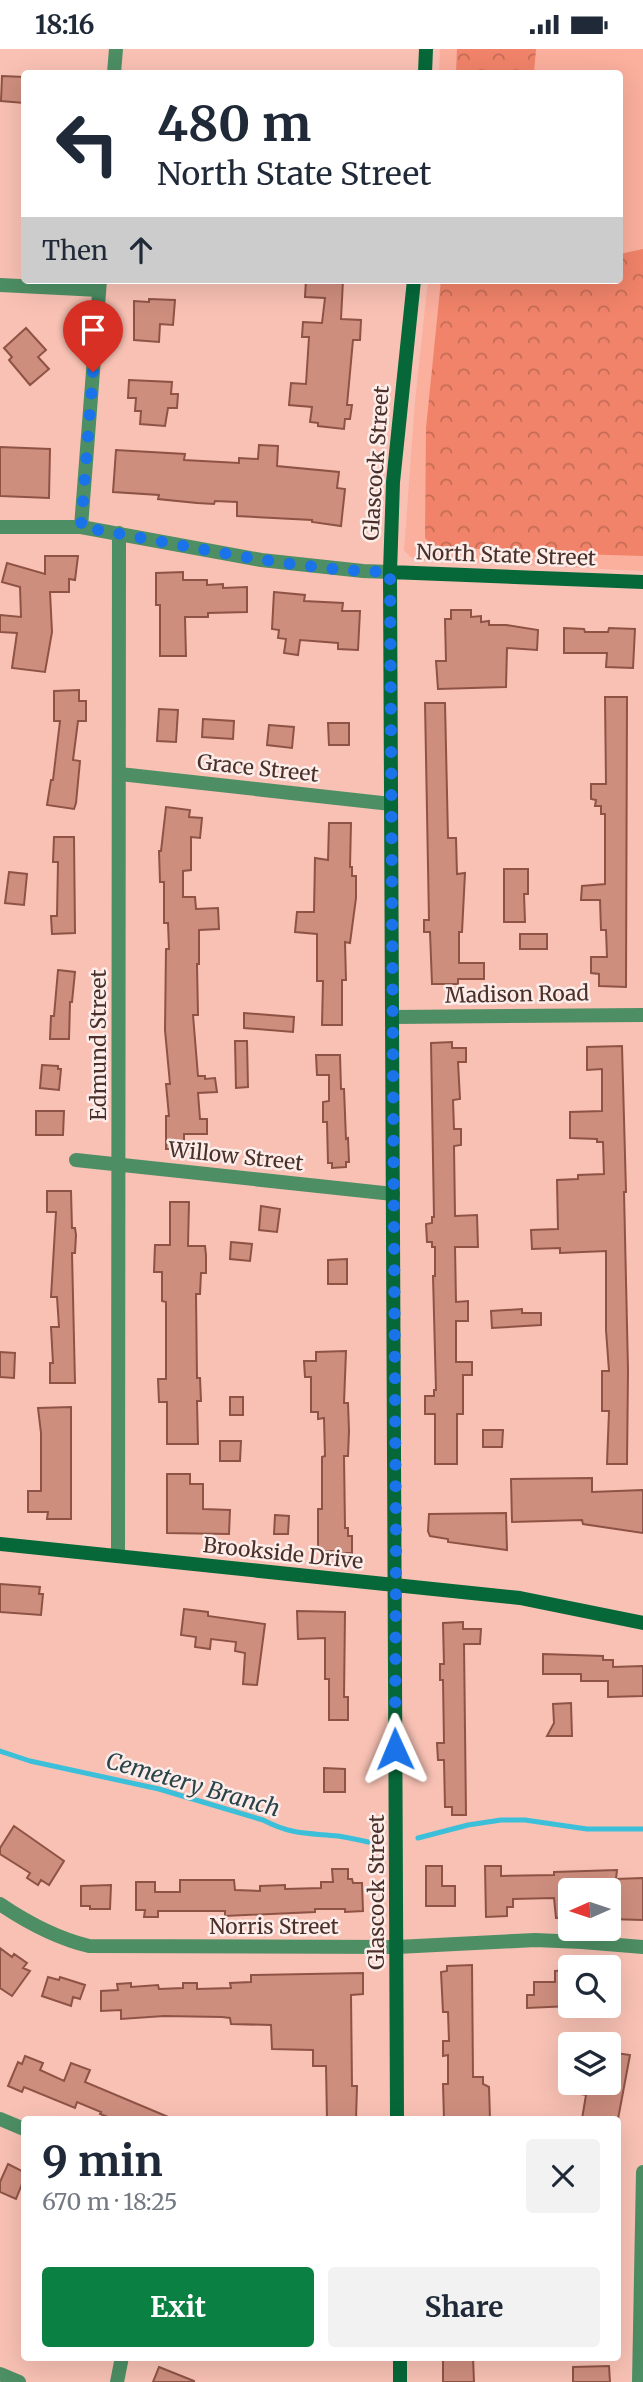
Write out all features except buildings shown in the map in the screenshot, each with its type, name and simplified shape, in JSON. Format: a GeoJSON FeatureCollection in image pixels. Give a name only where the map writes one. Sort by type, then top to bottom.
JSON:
{"type":"FeatureCollection","features":[{"type":"Feature","properties":{"kind":"street"},"geometry":{"type":"LineString","coordinates":[[114,70],[116,49]]}},
{"type":"Feature","properties":{"kind":"street"},"geometry":{"type":"LineString","coordinates":[[425,70],[426,49]]}},
{"type":"Feature","properties":{"kind":"street","name":"Glascock Street"},"geometry":{"type":"LineString","coordinates":[[397,2116],[390,572],[393,482],[414,284]]}},
{"type":"Feature","properties":{"kind":"street"},"geometry":{"type":"LineString","coordinates":[[0,285],[99,285],[81,527]]}},
{"type":"Feature","properties":{"kind":"street","name":"North State Street"},"geometry":{"type":"LineString","coordinates":[[0,527],[81,527],[261,560],[363,571],[643,582]]}},
{"type":"Feature","properties":{"kind":"street","name":"Edmund Street"},"geometry":{"type":"LineString","coordinates":[[118,1556],[119,533]]}},
{"type":"Feature","properties":{"kind":"street","name":"Grace Street"},"geometry":{"type":"LineString","coordinates":[[120,774],[391,804]]}},
{"type":"Feature","properties":{"kind":"street","name":"Madison Road"},"geometry":{"type":"LineString","coordinates":[[392,1017],[643,1015]]}},
{"type":"Feature","properties":{"kind":"street","name":"Willow Street"},"geometry":{"type":"LineString","coordinates":[[76,1160],[393,1193]]}},
{"type":"Feature","properties":{"kind":"street","name":"Brookside Drive"},"geometry":{"type":"LineString","coordinates":[[0,1544],[520,1598],[643,1623]]}},
{"type":"Feature","properties":{"kind":"street","name":"Norris Street"},"geometry":{"type":"LineString","coordinates":[[0,1904],[65,1941],[89,1946],[397,1947],[535,1940],[643,1947]]}},
{"type":"Feature","properties":{"kind":"street"},"geometry":{"type":"LineString","coordinates":[[0,2119],[21,2128]]}},
{"type":"Feature","properties":{"kind":"street"},"geometry":{"type":"LineString","coordinates":[[639,2382],[643,2172]]}},
{"type":"Feature","properties":{"kind":"street"},"geometry":{"type":"LineString","coordinates":[[117,2382],[121,2361]]}},
{"type":"Feature","properties":{"kind":"street"},"geometry":{"type":"LineString","coordinates":[[400,2361],[400,2382]]}},
{"type":"Feature","properties":{"kind":"street"},"geometry":{"type":"LineString","coordinates":[[0,2374],[19,2382]]}},
{"type":"Feature","properties":{"kind":"shaded area"},"geometry":{"type":"Polygon","coordinates":[[[440,49],[643,49],[643,571],[419,560],[410,557],[404,550],[415,402],[428,284],[623,284],[623,70],[439,70],[440,49]]]}},
{"type":"Feature","properties":{"kind":"green space"},"geometry":{"type":"Polygon","coordinates":[[[457,49],[536,49],[534,70],[456,70],[457,49]]]}},
{"type":"Feature","properties":{"kind":"green space"},"geometry":{"type":"Polygon","coordinates":[[[643,249],[643,556],[513,552],[431,545],[425,538],[426,428],[441,284],[623,284],[623,253],[643,249]]]}},
{"type":"Feature","properties":{"kind":"waterway","name":"Cemetery Branch"},"geometry":{"type":"LineString","coordinates":[[0,1751],[30,1761],[159,1789],[291,1831],[377,1844]]}},
{"type":"Feature","properties":{"kind":"waterway","name":"Cemetery Branch"},"geometry":{"type":"LineString","coordinates":[[418,1838],[468,1825],[501,1820],[525,1820],[587,1829],[643,1829]]}},
{"type":"Feature","properties":{"kind":"route"},"geometry":{"type":"LineString","coordinates":[[93,372],[81,527],[261,560],[390,572],[395,1749]]}}]}
